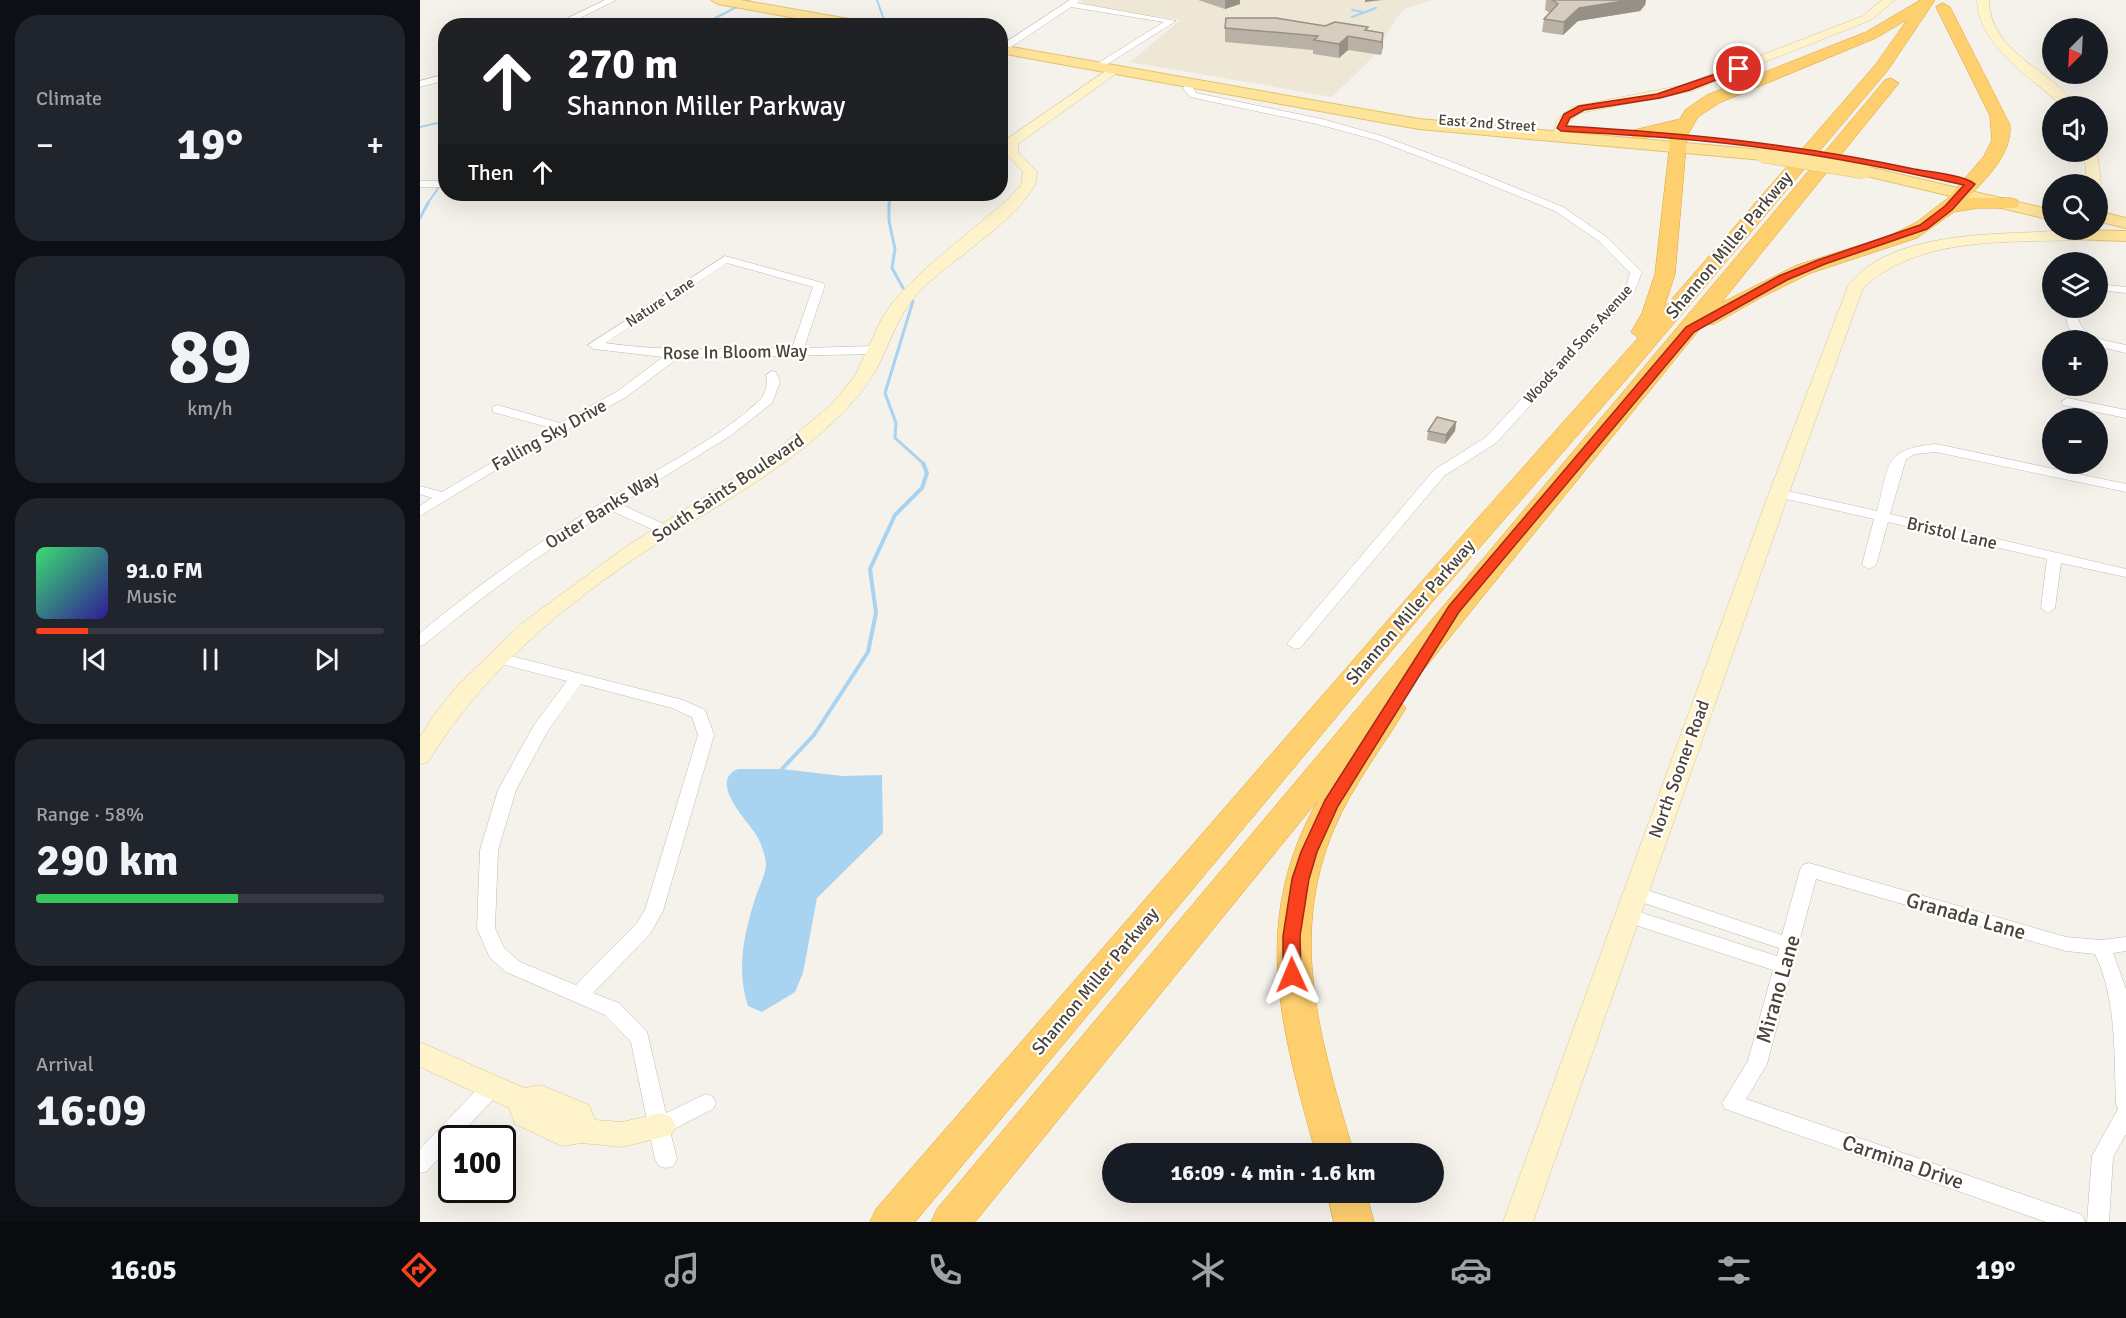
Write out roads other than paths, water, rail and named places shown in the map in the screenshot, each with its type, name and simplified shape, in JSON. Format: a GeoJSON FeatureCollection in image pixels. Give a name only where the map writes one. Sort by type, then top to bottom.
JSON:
{"type":"FeatureCollection","features":[{"type":"Feature","properties":{"kind":"highway"},"geometry":{"type":"LineString","coordinates":[[1935,22],[1936,2]]}},
{"type":"Feature","properties":{"kind":"highway"},"geometry":{"type":"LineString","coordinates":[[1623,369],[1652,313],[1665,274],[1679,135],[1691,114],[1713,99],[1871,35],[1936,2]]}},
{"type":"Feature","properties":{"kind":"highway"},"geometry":{"type":"LineString","coordinates":[[1690,329],[1783,278],[1923,227],[1948,208],[1999,150],[2002,126],[1936,2]]}},
{"type":"Feature","properties":{"kind":"highway","name":"Shannon Miller Parkway"},"geometry":{"type":"LineString","coordinates":[[890,1222],[1424,595],[1623,369],[1936,2]]}},
{"type":"Feature","properties":{"kind":"highway","name":"Shannon Miller Parkway"},"geometry":{"type":"LineString","coordinates":[[951,1222],[1454,609],[1690,329],[1904,68]]}},
{"type":"Feature","properties":{"kind":"highway"},"geometry":{"type":"LineString","coordinates":[[1640,134],[1667,129],[1679,135]]}},
{"type":"Feature","properties":{"kind":"highway"},"geometry":{"type":"LineString","coordinates":[[1948,208],[1967,203],[2010,204]]}},
{"type":"Feature","properties":{"kind":"highway"},"geometry":{"type":"LineString","coordinates":[[1332,1143],[1305,1046],[1292,975],[1291,936],[1300,879],[1330,804],[1454,609]]}},
{"type":"Feature","properties":{"kind":"highway"},"geometry":{"type":"LineString","coordinates":[[1349,1203],[1354,1222]]}},
{"type":"Feature","properties":{"kind":"main road"},"geometry":{"type":"LineString","coordinates":[[718,0],[825,18]]}},
{"type":"Feature","properties":{"kind":"main road","name":"East 2nd Street"},"geometry":{"type":"LineString","coordinates":[[1008,50],[1430,125],[1561,133],[1640,134]]}},
{"type":"Feature","properties":{"kind":"main road"},"geometry":{"type":"LineString","coordinates":[[1561,133],[1679,135],[1866,166],[2042,202]]}},
{"type":"Feature","properties":{"kind":"main road"},"geometry":{"type":"LineString","coordinates":[[1966,188],[2042,212]]}},
{"type":"Feature","properties":{"kind":"main road"},"geometry":{"type":"LineString","coordinates":[[2108,219],[2126,223]]}},
{"type":"Feature","properties":{"kind":"main road"},"geometry":{"type":"LineString","coordinates":[[2108,230],[2126,235]]}},
{"type":"Feature","properties":{"kind":"main road"},"geometry":{"type":"LineString","coordinates":[[2108,234],[2126,235]]}},
{"type":"Feature","properties":{"kind":"street"},"geometry":{"type":"LineString","coordinates":[[573,18],[612,0]]}},
{"type":"Feature","properties":{"kind":"street"},"geometry":{"type":"LineString","coordinates":[[1561,133],[1563,121],[1571,113],[1657,96],[1709,80],[1857,22],[1879,10],[1889,0]]}},
{"type":"Feature","properties":{"kind":"street"},"geometry":{"type":"LineString","coordinates":[[1983,0],[1983,17],[1993,34],[2058,96]]}},
{"type":"Feature","properties":{"kind":"street"},"geometry":{"type":"LineString","coordinates":[[1008,44],[1072,2]]}},
{"type":"Feature","properties":{"kind":"street","name":"South Saints Boulevard"},"geometry":{"type":"LineString","coordinates":[[1067,100],[1067,91],[1071,85],[1172,21],[1072,2]]}},
{"type":"Feature","properties":{"kind":"street","name":"South Saints Boulevard"},"geometry":{"type":"LineString","coordinates":[[420,756],[446,717],[499,658],[541,620],[665,531],[748,479],[811,433],[850,394],[869,367],[892,314],[910,292],[1028,186],[1031,181],[1030,171],[1013,157],[1010,152],[1012,142],[1067,100],[1150,44],[1159,31]]}},
{"type":"Feature","properties":{"kind":"street"},"geometry":{"type":"LineString","coordinates":[[420,84],[438,79]]}},
{"type":"Feature","properties":{"kind":"street","name":"Woods and Sons Avenue"},"geometry":{"type":"LineString","coordinates":[[1193,83],[1188,88],[1193,95],[1310,118],[1357,132],[1456,167],[1559,209],[1604,240],[1636,272],[1631,288],[1491,440],[1439,473],[1295,644]]}},
{"type":"Feature","properties":{"kind":"street"},"geometry":{"type":"LineString","coordinates":[[420,184],[438,184]]}},
{"type":"Feature","properties":{"kind":"street","name":"North Sooner Road"},"geometry":{"type":"LineString","coordinates":[[1518,1222],[1779,493],[1856,286],[1864,275],[1896,257],[1956,243],[2042,235]]}},
{"type":"Feature","properties":{"kind":"street","name":"Nature Lane"},"geometry":{"type":"LineString","coordinates":[[594,345],[725,260],[819,285],[797,351]]}},
{"type":"Feature","properties":{"kind":"street"},"geometry":{"type":"LineString","coordinates":[[2108,288],[2126,290]]}},
{"type":"Feature","properties":{"kind":"street"},"geometry":{"type":"LineString","coordinates":[[2108,344],[2126,349]]}},
{"type":"Feature","properties":{"kind":"street","name":"Rose In Bloom Way"},"geometry":{"type":"LineString","coordinates":[[594,345],[647,353],[675,354],[875,350]]}},
{"type":"Feature","properties":{"kind":"street","name":"Falling Sky Drive"},"geometry":{"type":"LineString","coordinates":[[420,512],[622,394],[675,354]]}},
{"type":"Feature","properties":{"kind":"street","name":"Outer Banks Way"},"geometry":{"type":"LineString","coordinates":[[420,641],[471,598],[556,537],[725,434],[768,400],[774,382],[772,375]]}},
{"type":"Feature","properties":{"kind":"street"},"geometry":{"type":"LineString","coordinates":[[2067,402],[2126,414]]}},
{"type":"Feature","properties":{"kind":"street"},"geometry":{"type":"LineString","coordinates":[[498,409],[561,428]]}},
{"type":"Feature","properties":{"kind":"street"},"geometry":{"type":"LineString","coordinates":[[1869,565],[1898,459],[1919,448],[1947,450],[2126,488]]}},
{"type":"Feature","properties":{"kind":"street"},"geometry":{"type":"LineString","coordinates":[[420,490],[443,497]]}},
{"type":"Feature","properties":{"kind":"street","name":"Bristol Lane"},"geometry":{"type":"LineString","coordinates":[[1779,493],[2126,573]]}},
{"type":"Feature","properties":{"kind":"street"},"geometry":{"type":"LineString","coordinates":[[609,504],[665,531]]}},
{"type":"Feature","properties":{"kind":"street"},"geometry":{"type":"LineString","coordinates":[[2048,608],[2055,557]]}},
{"type":"Feature","properties":{"kind":"street"},"geometry":{"type":"LineString","coordinates":[[499,658],[677,704],[699,714],[706,735],[654,911],[643,928],[580,994]]}},
{"type":"Feature","properties":{"kind":"street"},"geometry":{"type":"LineString","coordinates":[[577,679],[540,729],[507,790],[489,850],[486,928],[497,953],[513,967],[612,1009],[640,1038],[661,1126],[666,1159]]}},
{"type":"Feature","properties":{"kind":"street","name":"Mirano Lane"},"geometry":{"type":"LineString","coordinates":[[1732,1103],[1757,1064],[1791,945],[1809,870]]}},
{"type":"Feature","properties":{"kind":"street","name":"Granada Lane"},"geometry":{"type":"LineString","coordinates":[[1809,870],[2066,944],[2102,947],[2126,944]]}},
{"type":"Feature","properties":{"kind":"street"},"geometry":{"type":"LineString","coordinates":[[1631,904],[1712,919],[1791,945]]}},
{"type":"Feature","properties":{"kind":"street"},"geometry":{"type":"LineString","coordinates":[[1631,904],[1706,940],[1785,966]]}},
{"type":"Feature","properties":{"kind":"street"},"geometry":{"type":"LineString","coordinates":[[1706,940],[1712,919]]}},
{"type":"Feature","properties":{"kind":"street"},"geometry":{"type":"LineString","coordinates":[[2102,947],[2112,964],[2118,986],[2126,1104]]}},
{"type":"Feature","properties":{"kind":"street"},"geometry":{"type":"LineString","coordinates":[[420,1054],[522,1101],[525,1115],[562,1133],[582,1130],[615,1136],[635,1134],[661,1126],[706,1103]]}},
{"type":"Feature","properties":{"kind":"street"},"geometry":{"type":"LineString","coordinates":[[420,1164],[492,1087]]}},
{"type":"Feature","properties":{"kind":"street","name":"Carmina Drive"},"geometry":{"type":"LineString","coordinates":[[1732,1103],[2074,1222]]}},
{"type":"Feature","properties":{"kind":"street"},"geometry":{"type":"LineString","coordinates":[[2098,1222],[2103,1156],[2124,1121],[2126,1113]]}},
{"type":"Feature","properties":{"kind":"water"},"geometry":{"type":"Polygon","coordinates":[[[738,769],[782,769],[842,776],[882,775],[883,833],[817,898],[803,973],[795,992],[762,1012],[748,1006],[744,993],[742,966],[748,925],[765,872],[766,861],[758,838],[728,793],[729,775],[738,769]]]}},
{"type":"Feature","properties":{"kind":"waterway"},"geometry":{"type":"LineString","coordinates":[[715,18],[750,0]]}},
{"type":"Feature","properties":{"kind":"waterway"},"geometry":{"type":"LineString","coordinates":[[877,0],[883,18]]}},
{"type":"Feature","properties":{"kind":"waterway"},"geometry":{"type":"LineString","coordinates":[[1352,17],[1376,8]]}},
{"type":"Feature","properties":{"kind":"waterway"},"geometry":{"type":"LineString","coordinates":[[1352,10],[1363,12]]}},
{"type":"Feature","properties":{"kind":"waterway"},"geometry":{"type":"LineString","coordinates":[[420,127],[438,123]]}},
{"type":"Feature","properties":{"kind":"waterway"},"geometry":{"type":"LineString","coordinates":[[427,204],[438,188]]}},
{"type":"Feature","properties":{"kind":"waterway"},"geometry":{"type":"LineString","coordinates":[[420,218],[428,203]]}},
{"type":"Feature","properties":{"kind":"waterway"},"geometry":{"type":"LineString","coordinates":[[889,204],[889,221],[895,249],[892,268],[903,288]]}},
{"type":"Feature","properties":{"kind":"waterway"},"geometry":{"type":"LineString","coordinates":[[913,301],[885,393],[896,423],[895,438],[923,463]]}},
{"type":"Feature","properties":{"kind":"waterway"},"geometry":{"type":"LineString","coordinates":[[782,769],[814,735],[868,652],[876,613],[870,569],[895,515],[922,488],[927,473],[923,463]]}}]}
